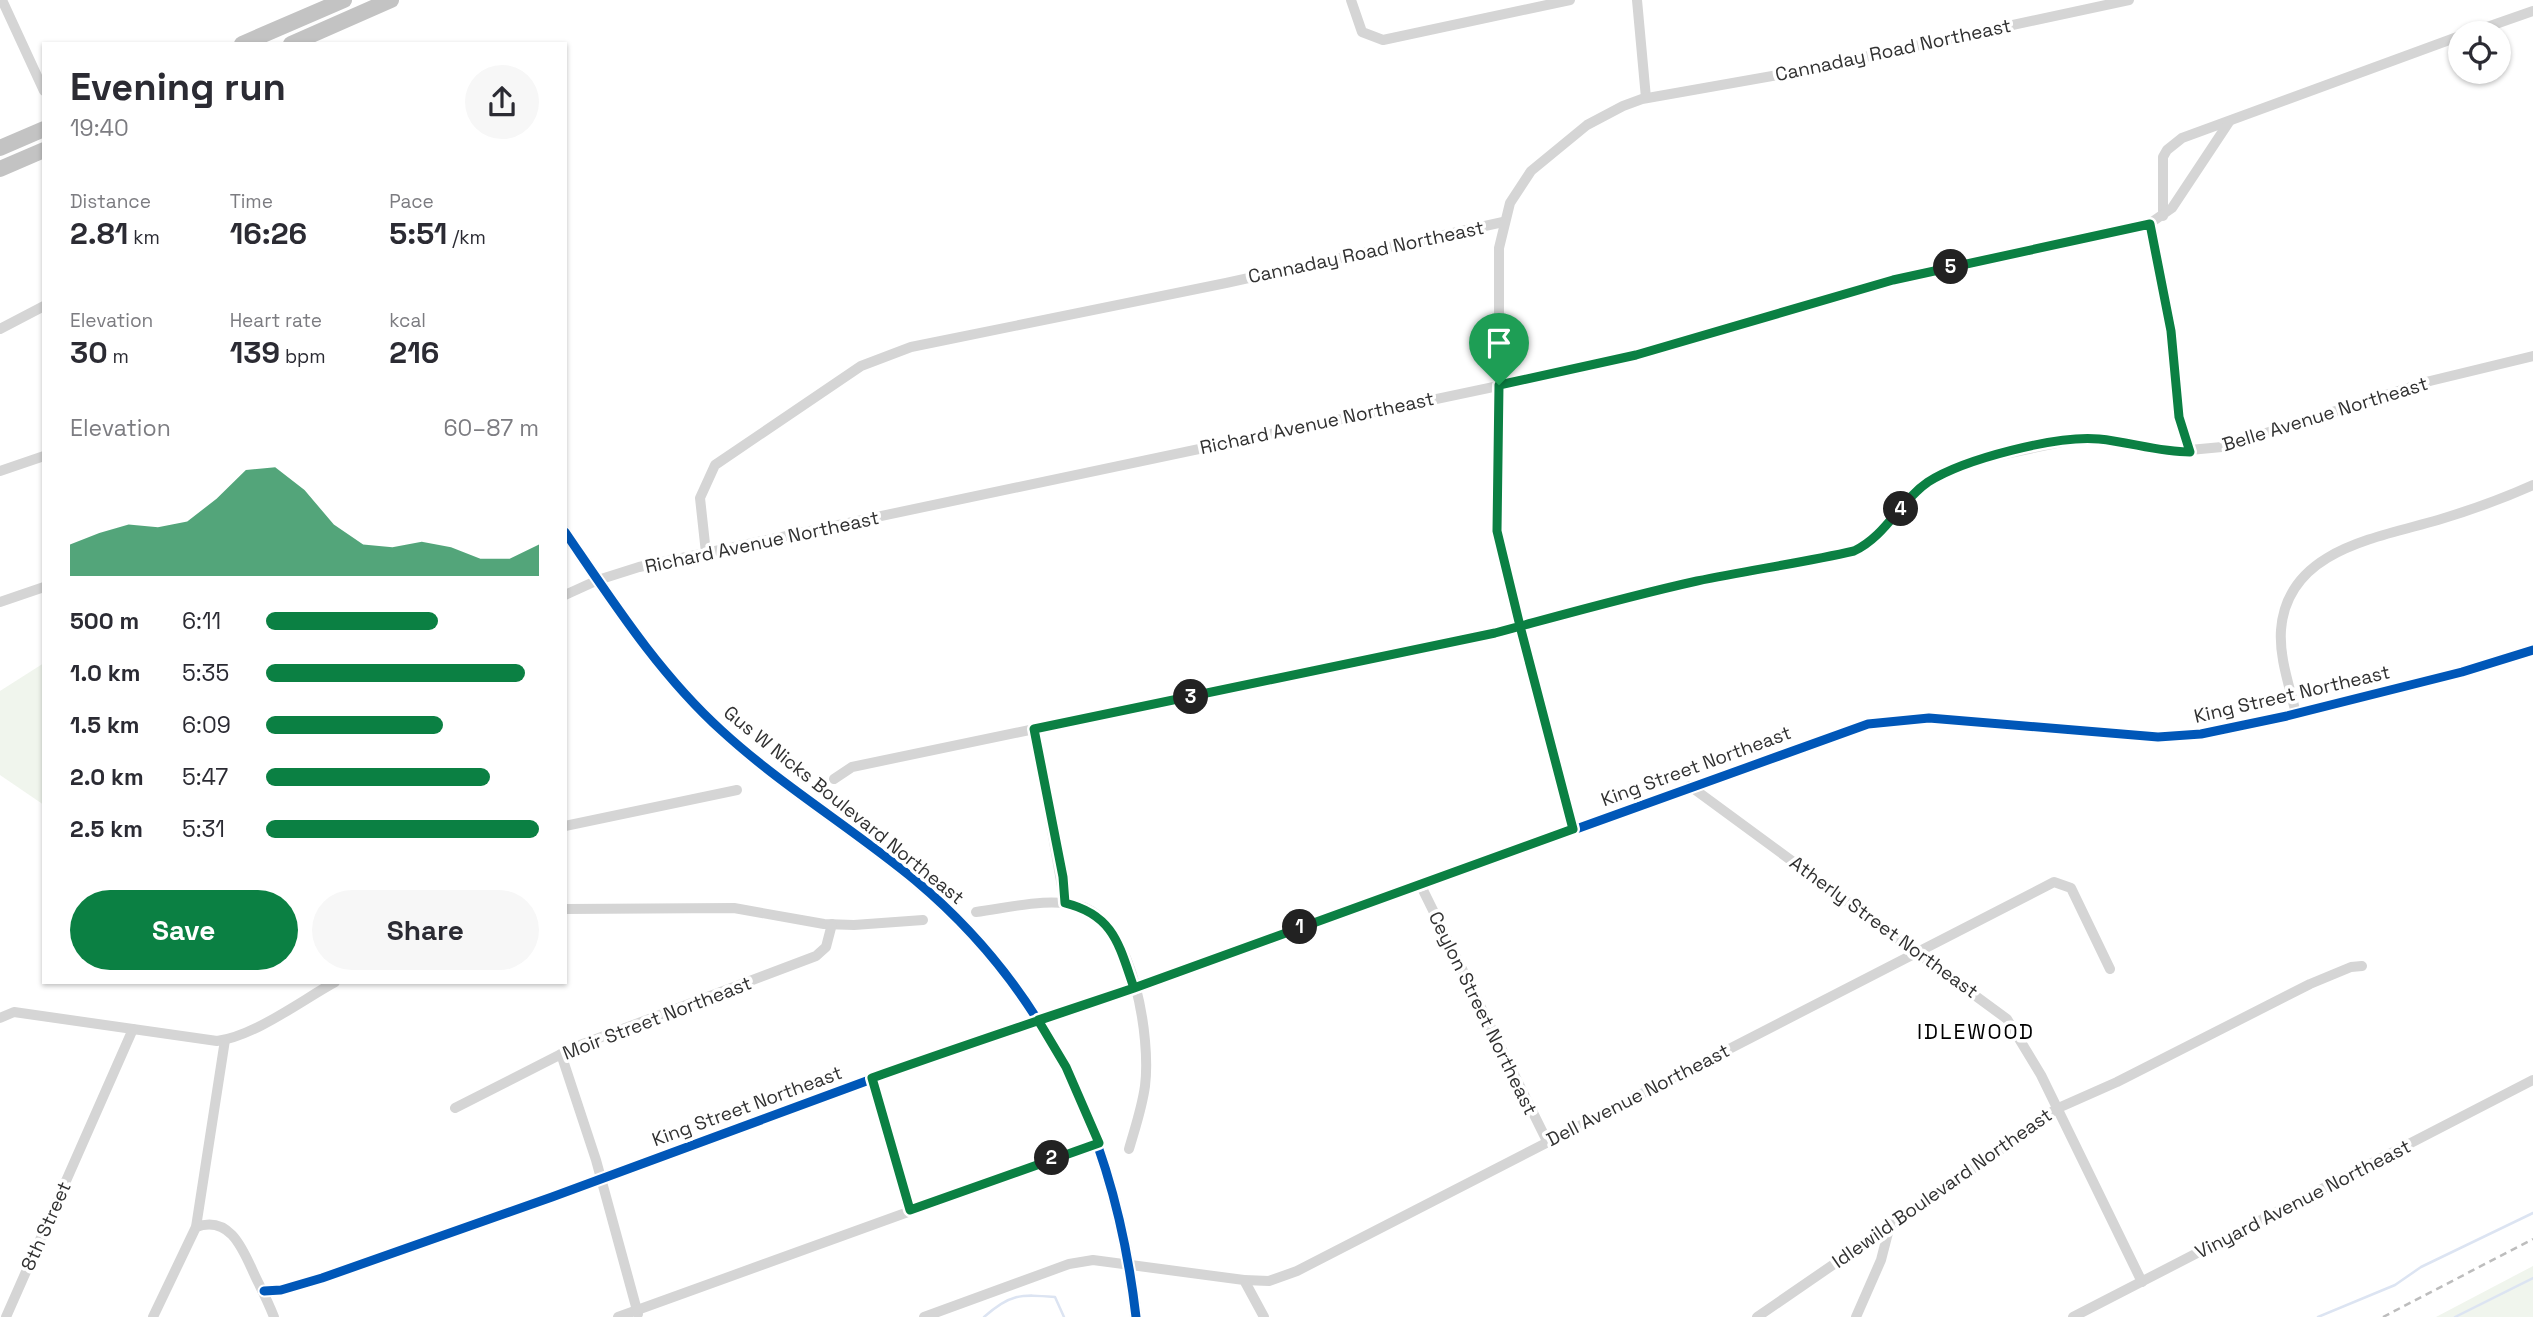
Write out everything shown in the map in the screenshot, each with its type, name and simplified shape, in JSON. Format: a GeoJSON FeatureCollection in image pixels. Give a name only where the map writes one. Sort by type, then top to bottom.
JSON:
{"type":"FeatureCollection","features":[{"type":"Feature","properties":{"kind":"highway"},"geometry":{"type":"LineString","coordinates":[[247,42],[344,0]]}},
{"type":"Feature","properties":{"kind":"highway"},"geometry":{"type":"LineString","coordinates":[[300,42],[391,0]]}},
{"type":"Feature","properties":{"kind":"highway"},"geometry":{"type":"LineString","coordinates":[[0,148],[42,131]]}},
{"type":"Feature","properties":{"kind":"highway"},"geometry":{"type":"LineString","coordinates":[[0,169],[42,151]]}},
{"type":"Feature","properties":{"kind":"main road"},"geometry":{"type":"LineString","coordinates":[[299,20],[300,42]]}},
{"type":"Feature","properties":{"kind":"main road","name":"Gus W Nicks Boulevard Northeast"},"geometry":{"type":"LineString","coordinates":[[567,535],[651,655],[698,708],[755,760],[932,895],[984,947],[1038,1020],[1066,1067],[1099,1143],[1115,1195],[1129,1263],[1136,1317]]}},
{"type":"Feature","properties":{"kind":"street"},"geometry":{"type":"LineString","coordinates":[[2,0],[42,88]]}},
{"type":"Feature","properties":{"kind":"street"},"geometry":{"type":"LineString","coordinates":[[1352,4],[1362,32],[1383,40],[1570,0]]}},
{"type":"Feature","properties":{"kind":"street"},"geometry":{"type":"LineString","coordinates":[[1637,0],[1646,98]]}},
{"type":"Feature","properties":{"kind":"street","name":"Cannaday Road Northeast"},"geometry":{"type":"LineString","coordinates":[[706,553],[700,498],[701,489],[715,466],[821,391],[883,356],[1503,222],[1517,189],[1544,157],[1605,114],[1646,98],[1795,72],[2129,0]]}},
{"type":"Feature","properties":{"kind":"street"},"geometry":{"type":"LineString","coordinates":[[2503,21],[2533,10]]}},
{"type":"Feature","properties":{"kind":"street"},"geometry":{"type":"LineString","coordinates":[[0,27],[12,22]]}},
{"type":"Feature","properties":{"kind":"street"},"geometry":{"type":"LineString","coordinates":[[2163,216],[2162,162],[2167,150],[2182,138],[2448,40]]}},
{"type":"Feature","properties":{"kind":"street","name":"Richard Avenue Northeast"},"geometry":{"type":"LineString","coordinates":[[567,594],[598,580],[706,553],[1636,355],[1893,280],[2150,224],[2172,208],[2229,122]]}},
{"type":"Feature","properties":{"kind":"street"},"geometry":{"type":"LineString","coordinates":[[1503,222],[1499,248],[1497,531],[1573,829]]}},
{"type":"Feature","properties":{"kind":"street"},"geometry":{"type":"LineString","coordinates":[[2150,224],[2171,331],[2179,417],[2190,452]]}},
{"type":"Feature","properties":{"kind":"street"},"geometry":{"type":"LineString","coordinates":[[0,328],[42,309]]}},
{"type":"Feature","properties":{"kind":"street","name":"Belle Avenue Northeast"},"geometry":{"type":"LineString","coordinates":[[834,779],[852,767],[1520,626],[1688,583],[1854,551],[1875,539],[1926,484],[1961,465],[1982,458],[2076,439],[2116,441],[2168,452],[2190,452],[2249,441],[2430,381],[2533,356]]}},
{"type":"Feature","properties":{"kind":"street"},"geometry":{"type":"LineString","coordinates":[[0,471],[42,457]]}},
{"type":"Feature","properties":{"kind":"street"},"geometry":{"type":"LineString","coordinates":[[2297,713],[2282,652],[2281,632],[2289,597],[2311,568],[2344,548],[2487,505],[2533,485]]}},
{"type":"Feature","properties":{"kind":"street"},"geometry":{"type":"LineString","coordinates":[[0,602],[42,588]]}},
{"type":"Feature","properties":{"kind":"street","name":"King Street Northeast"},"geometry":{"type":"LineString","coordinates":[[264,1291],[281,1290],[322,1278],[872,1078],[1134,988],[1841,732],[1888,719],[1939,718],[2165,737],[2230,729],[2462,672],[2533,650]]}},
{"type":"Feature","properties":{"kind":"street"},"geometry":{"type":"LineString","coordinates":[[1034,729],[1063,877],[1065,903]]}},
{"type":"Feature","properties":{"kind":"street","name":"Atherly Street Northeast"},"geometry":{"type":"LineString","coordinates":[[1690,786],[2007,1019],[2022,1039],[2143,1282]]}},
{"type":"Feature","properties":{"kind":"street"},"geometry":{"type":"LineString","coordinates":[[567,825],[737,790]]}},
{"type":"Feature","properties":{"kind":"street","name":"Dell Avenue Northeast"},"geometry":{"type":"LineString","coordinates":[[1244,1280],[1269,1281],[1289,1275],[2054,882],[2071,888],[2110,969]]}},
{"type":"Feature","properties":{"kind":"street","name":"Ceylon Street Northeast"},"geometry":{"type":"LineString","coordinates":[[1420,884],[1547,1141]]}},
{"type":"Feature","properties":{"kind":"street"},"geometry":{"type":"LineString","coordinates":[[976,912],[1065,903],[1090,911],[1106,923],[1118,942],[1143,1023],[1146,1066],[1142,1105],[1129,1149]]}},
{"type":"Feature","properties":{"kind":"street"},"geometry":{"type":"LineString","coordinates":[[567,909],[734,908],[832,924],[923,920]]}},
{"type":"Feature","properties":{"kind":"street","name":"Moir Street Northeast"},"geometry":{"type":"LineString","coordinates":[[455,1108],[561,1054],[640,1021],[816,956],[824,950],[832,924]]}},
{"type":"Feature","properties":{"kind":"street","name":"Idlewild Boulevard Northeast"},"geometry":{"type":"LineString","coordinates":[[1757,1317],[2056,1109],[2117,1082],[2311,984],[2351,967],[2361,966]]}},
{"type":"Feature","properties":{"kind":"street"},"geometry":{"type":"LineString","coordinates":[[4,1015],[133,1029],[203,1040],[225,1040],[253,1028],[331,984]]}},
{"type":"Feature","properties":{"kind":"street","name":"8th Street"},"geometry":{"type":"LineString","coordinates":[[6,1317],[133,1029]]}},
{"type":"Feature","properties":{"kind":"street"},"geometry":{"type":"LineString","coordinates":[[153,1317],[196,1227],[225,1040]]}},
{"type":"Feature","properties":{"kind":"street"},"geometry":{"type":"LineString","coordinates":[[561,1054],[600,1178],[638,1314]]}},
{"type":"Feature","properties":{"kind":"street"},"geometry":{"type":"LineString","coordinates":[[872,1078],[910,1210]]}},
{"type":"Feature","properties":{"kind":"street","name":"Vinyard Avenue Northeast"},"geometry":{"type":"LineString","coordinates":[[2073,1317],[2533,1080]]}},
{"type":"Feature","properties":{"kind":"street"},"geometry":{"type":"LineString","coordinates":[[618,1317],[638,1314],[910,1210],[1099,1143]]}},
{"type":"Feature","properties":{"kind":"street"},"geometry":{"type":"LineString","coordinates":[[1856,1317],[1881,1260],[1890,1225]]}},
{"type":"Feature","properties":{"kind":"street"},"geometry":{"type":"LineString","coordinates":[[196,1227],[219,1228],[237,1240],[264,1291],[274,1317]]}},
{"type":"Feature","properties":{"kind":"street"},"geometry":{"type":"LineString","coordinates":[[924,1317],[1069,1264],[1094,1260],[1244,1280],[1264,1317]]}},
{"type":"Feature","properties":{"kind":"shaded area"},"geometry":{"type":"Polygon","coordinates":[[[42,664],[42,804],[0,775],[0,691],[42,664]]]}},
{"type":"Feature","properties":{"kind":"shaded area"},"geometry":{"type":"Polygon","coordinates":[[[2533,1266],[2533,1317],[2436,1317],[2533,1266]]]}},
{"type":"Feature","properties":{"kind":"waterway"},"geometry":{"type":"LineString","coordinates":[[2318,1317],[2395,1285],[2421,1267],[2533,1213]]}},
{"type":"Feature","properties":{"kind":"waterway"},"geometry":{"type":"LineString","coordinates":[[2455,1317],[2533,1278]]}},
{"type":"Feature","properties":{"kind":"waterway"},"geometry":{"type":"LineString","coordinates":[[984,1317],[1001,1304],[1024,1296],[1055,1297],[1064,1317]]}},
{"type":"Feature","properties":{"kind":"railway"},"geometry":{"type":"LineString","coordinates":[[2383,1317],[2533,1239]]}},
{"type":"Feature","properties":{"kind":"cycle path"},"geometry":{"type":"LineString","coordinates":[[567,535],[638,636],[699,709],[745,751],[915,880],[963,924],[1004,972],[1039,1023],[1069,1076],[1093,1133],[1112,1192],[1126,1253],[1136,1317]]}},
{"type":"Feature","properties":{"kind":"cycle path"},"geometry":{"type":"LineString","coordinates":[[264,1291],[281,1290],[322,1278],[552,1197],[967,1044],[1134,988],[1868,724],[1929,718],[2158,737],[2201,734],[2287,716],[2462,672],[2533,650]]}},
{"type":"Feature","properties":{"kind":"district","name":"IDLEWOOD"},"geometry":{"type":"Point","coordinates":[1976,1031]}},
{"type":"Feature","properties":{"kind":"route"},"geometry":{"type":"LineString","coordinates":[[1499,385],[1499,546],[1515,605],[1520,626],[1556,769],[1573,829],[1134,988],[1064,1012],[1038,1020],[967,1044],[872,1078],[910,1210],[1099,1143],[1066,1067],[1038,1020],[1134,988],[1118,942],[1106,923],[1080,906],[1065,903],[1063,877],[1034,729],[1495,633],[1520,626],[1573,611],[1627,597],[1700,580],[1854,551],[1875,539],[1909,499],[1926,484],[1943,473],[1982,458],[2076,439],[2116,441],[2168,452],[2190,452],[2179,417],[2171,331],[2150,224],[1863,287],[1688,341],[1584,368],[1499,385]]}}]}
